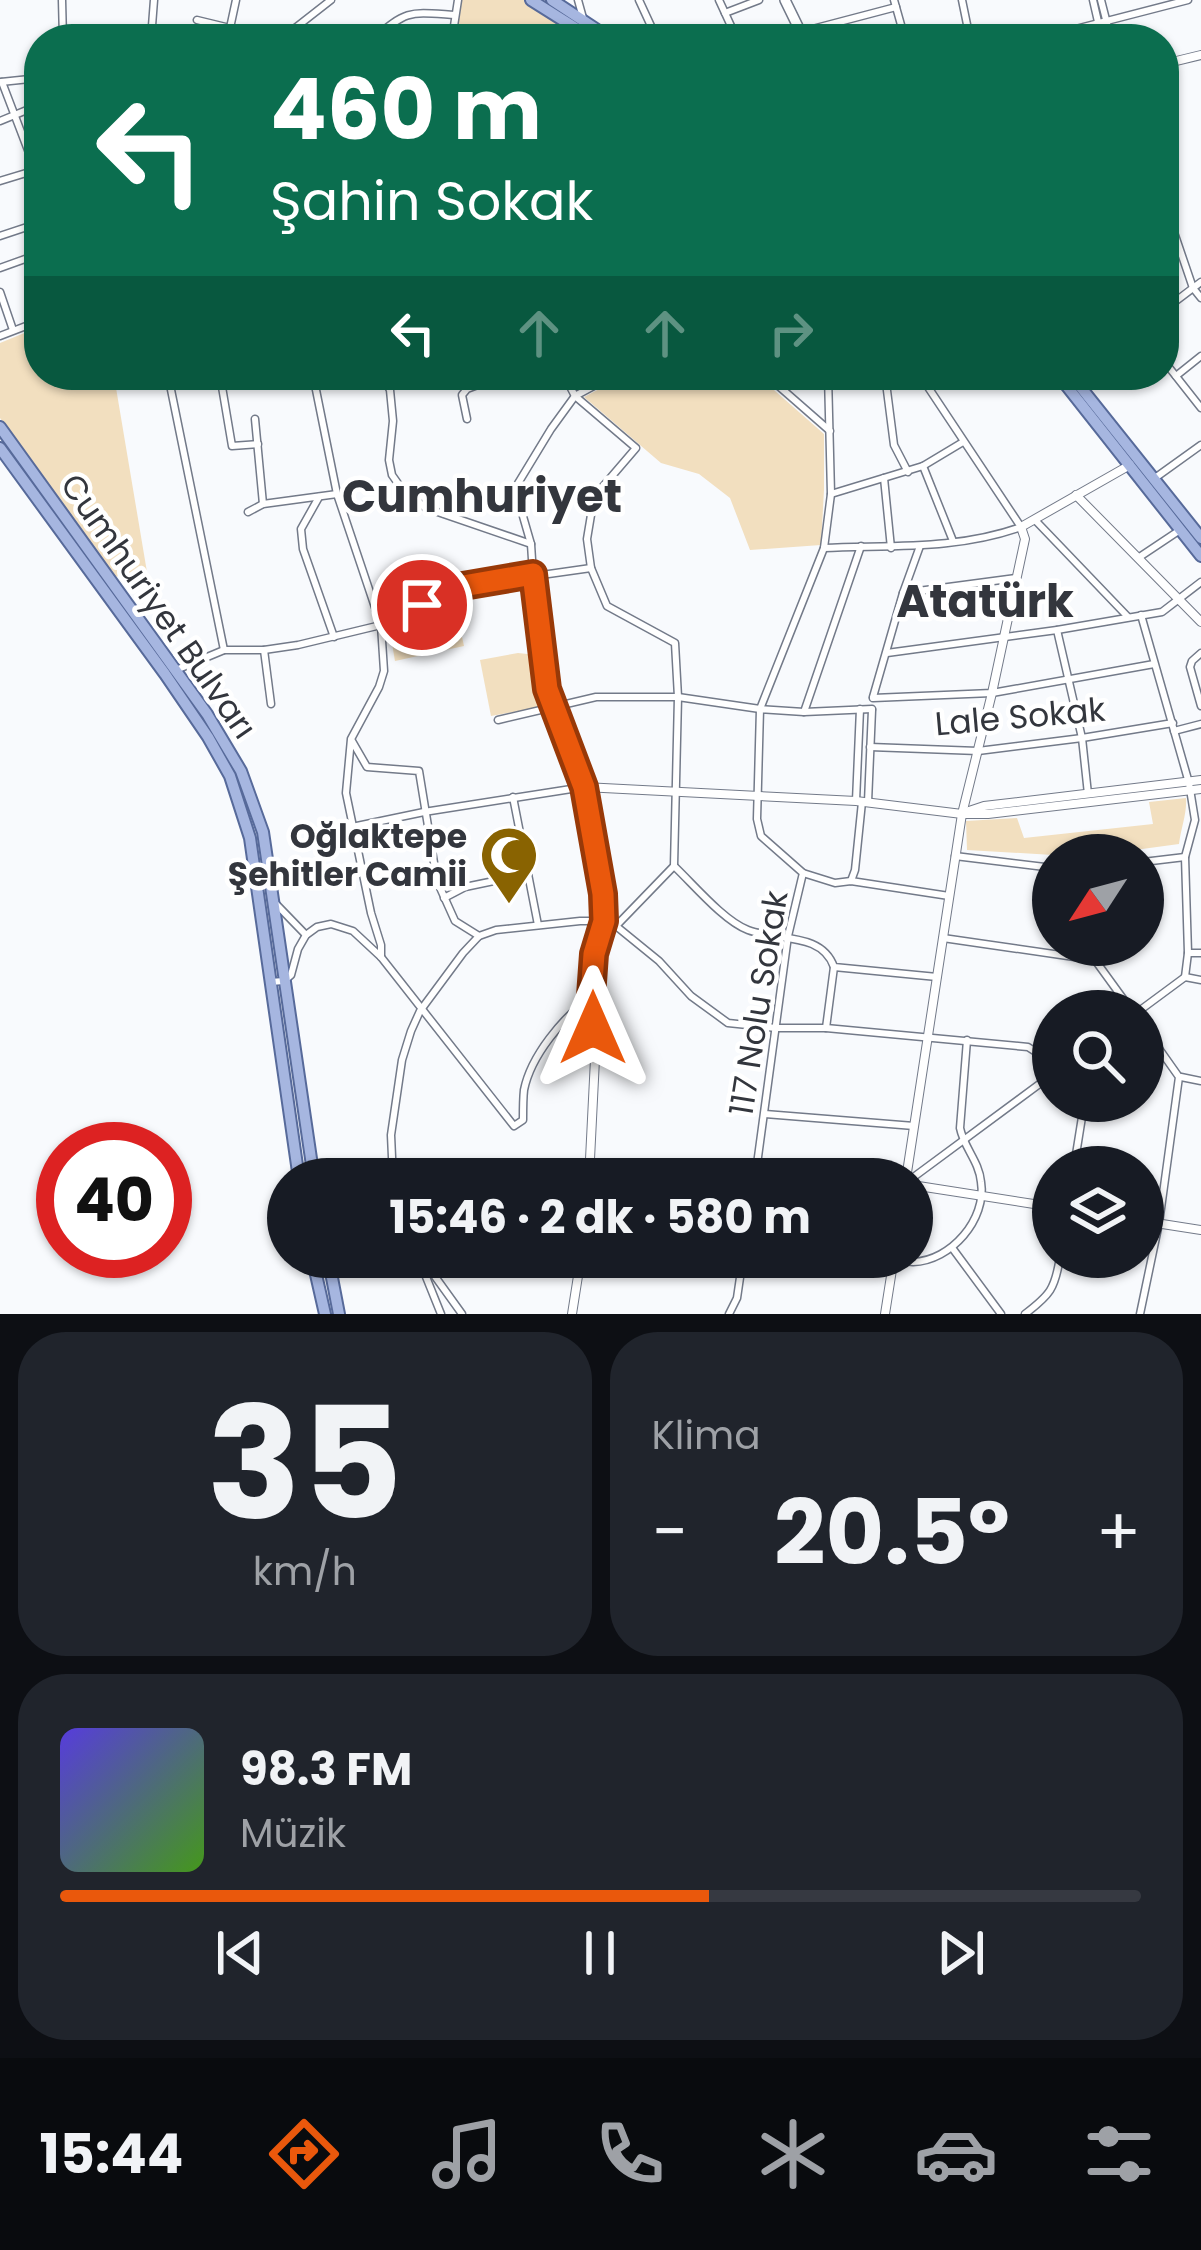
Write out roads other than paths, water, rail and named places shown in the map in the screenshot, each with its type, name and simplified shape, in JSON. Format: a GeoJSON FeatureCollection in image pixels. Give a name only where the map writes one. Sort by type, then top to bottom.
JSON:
{"type":"FeatureCollection","features":[{"type":"Feature","properties":{"kind":"main road"},"geometry":{"type":"LineString","coordinates":[[531,0],[569,24]]}},
{"type":"Feature","properties":{"kind":"main road"},"geometry":{"type":"LineString","coordinates":[[552,0],[588,24]]}},
{"type":"Feature","properties":{"kind":"main road"},"geometry":{"type":"LineString","coordinates":[[1070,390],[1201,556]]}},
{"type":"Feature","properties":{"kind":"main road"},"geometry":{"type":"LineString","coordinates":[[1086,390],[1201,538]]}},
{"type":"Feature","properties":{"kind":"main road","name":"Cumhuriyet Bulvarı"},"geometry":{"type":"LineString","coordinates":[[0,428],[176,670],[241,771],[263,832],[274,902],[277,981],[297,1158]]}},
{"type":"Feature","properties":{"kind":"main road","name":"Cumhuriyet Bulvarı"},"geometry":{"type":"LineString","coordinates":[[0,448],[220,757],[250,838],[310,1158]]}},
{"type":"Feature","properties":{"kind":"main road"},"geometry":{"type":"LineString","coordinates":[[317,1278],[325,1314]]}},
{"type":"Feature","properties":{"kind":"main road"},"geometry":{"type":"LineString","coordinates":[[332,1278],[339,1314]]}},
{"type":"Feature","properties":{"kind":"street"},"geometry":{"type":"LineString","coordinates":[[300,24],[331,0]]}},
{"type":"Feature","properties":{"kind":"street"},"geometry":{"type":"LineString","coordinates":[[454,24],[458,0]]}},
{"type":"Feature","properties":{"kind":"street"},"geometry":{"type":"LineString","coordinates":[[578,0],[584,21]]}},
{"type":"Feature","properties":{"kind":"street"},"geometry":{"type":"LineString","coordinates":[[719,0],[730,24]]}},
{"type":"Feature","properties":{"kind":"street"},"geometry":{"type":"LineString","coordinates":[[725,14],[759,0]]}},
{"type":"Feature","properties":{"kind":"street"},"geometry":{"type":"LineString","coordinates":[[1097,0],[1102,24],[1188,0]]}},
{"type":"Feature","properties":{"kind":"street"},"geometry":{"type":"LineString","coordinates":[[835,24],[895,4]]}},
{"type":"Feature","properties":{"kind":"street"},"geometry":{"type":"LineString","coordinates":[[390,24],[413,12],[455,16]]}},
{"type":"Feature","properties":{"kind":"street"},"geometry":{"type":"LineString","coordinates":[[197,20],[214,24]]}},
{"type":"Feature","properties":{"kind":"street"},"geometry":{"type":"LineString","coordinates":[[1,82],[24,137]]}},
{"type":"Feature","properties":{"kind":"street"},"geometry":{"type":"LineString","coordinates":[[0,121],[24,111]]}},
{"type":"Feature","properties":{"kind":"street"},"geometry":{"type":"LineString","coordinates":[[1179,240],[1201,298]]}},
{"type":"Feature","properties":{"kind":"street"},"geometry":{"type":"LineString","coordinates":[[0,292],[14,330]]}},
{"type":"Feature","properties":{"kind":"street"},"geometry":{"type":"LineString","coordinates":[[0,336],[24,326]]}},
{"type":"Feature","properties":{"kind":"street"},"geometry":{"type":"LineString","coordinates":[[1179,380],[1201,408]]}},
{"type":"Feature","properties":{"kind":"street"},"geometry":{"type":"LineString","coordinates":[[171,390],[224,650]]}},
{"type":"Feature","properties":{"kind":"street"},"geometry":{"type":"LineString","coordinates":[[223,390],[232,446],[258,444]]}},
{"type":"Feature","properties":{"kind":"street"},"geometry":{"type":"LineString","coordinates":[[317,390],[337,494],[381,625],[384,671],[350,739],[346,793],[381,957]]}},
{"type":"Feature","properties":{"kind":"street"},"geometry":{"type":"LineString","coordinates":[[390,390],[393,421],[388,460],[404,492],[426,508],[531,544]]}},
{"type":"Feature","properties":{"kind":"street"},"geometry":{"type":"LineString","coordinates":[[466,390],[462,395],[467,418]]}},
{"type":"Feature","properties":{"kind":"street"},"geometry":{"type":"LineString","coordinates":[[572,390],[636,448],[594,497],[587,539],[591,568],[607,606],[675,643],[674,866],[616,926]]}},
{"type":"Feature","properties":{"kind":"street"},"geometry":{"type":"LineString","coordinates":[[586,390],[575,396],[551,428],[517,485],[531,544],[547,689],[584,787],[603,894],[604,921],[594,954],[591,996],[596,1058],[590,1158]]}},
{"type":"Feature","properties":{"kind":"street"},"geometry":{"type":"LineString","coordinates":[[783,390],[830,431]]}},
{"type":"Feature","properties":{"kind":"street","name":"117 Nolu Sokak"},"geometry":{"type":"LineString","coordinates":[[758,1158],[788,936],[802,873],[761,836],[757,819],[760,709],[824,548],[831,494],[829,390]]}},
{"type":"Feature","properties":{"kind":"street"},"geometry":{"type":"LineString","coordinates":[[887,390],[894,445],[908,472]]}},
{"type":"Feature","properties":{"kind":"street"},"geometry":{"type":"LineString","coordinates":[[912,1158],[962,814],[1025,539],[930,390]]}},
{"type":"Feature","properties":{"kind":"street"},"geometry":{"type":"LineString","coordinates":[[255,418],[263,504]]}},
{"type":"Feature","properties":{"kind":"street"},"geometry":{"type":"LineString","coordinates":[[831,494],[908,472],[963,442]]}},
{"type":"Feature","properties":{"kind":"street"},"geometry":{"type":"LineString","coordinates":[[1154,479],[1201,445]]}},
{"type":"Feature","properties":{"kind":"street"},"geometry":{"type":"LineString","coordinates":[[824,548],[920,546],[1003,533],[1130,465]]}},
{"type":"Feature","properties":{"kind":"street"},"geometry":{"type":"LineString","coordinates":[[923,466],[953,543]]}},
{"type":"Feature","properties":{"kind":"street"},"geometry":{"type":"LineString","coordinates":[[884,478],[891,548]]}},
{"type":"Feature","properties":{"kind":"street"},"geometry":{"type":"LineString","coordinates":[[248,512],[263,504],[337,494]]}},
{"type":"Feature","properties":{"kind":"street"},"geometry":{"type":"LineString","coordinates":[[1075,494],[1201,622]]}},
{"type":"Feature","properties":{"kind":"street"},"geometry":{"type":"LineString","coordinates":[[319,497],[301,529],[303,549],[334,637]]}},
{"type":"Feature","properties":{"kind":"street"},"geometry":{"type":"LineString","coordinates":[[1034,518],[1128,617]]}},
{"type":"Feature","properties":{"kind":"street"},"geometry":{"type":"LineString","coordinates":[[1138,558],[1180,530]]}},
{"type":"Feature","properties":{"kind":"street"},"geometry":{"type":"LineString","coordinates":[[804,712],[861,546]]}},
{"type":"Feature","properties":{"kind":"street"},"geometry":{"type":"LineString","coordinates":[[851,881],[873,698],[920,546]]}},
{"type":"Feature","properties":{"kind":"street"},"geometry":{"type":"LineString","coordinates":[[176,670],[224,650],[264,650],[381,625],[463,586],[591,568]]}},
{"type":"Feature","properties":{"kind":"street"},"geometry":{"type":"LineString","coordinates":[[903,593],[1016,578]]}},
{"type":"Feature","properties":{"kind":"street"},"geometry":{"type":"LineString","coordinates":[[886,652],[1162,612],[1201,582]]}},
{"type":"Feature","properties":{"kind":"street"},"geometry":{"type":"LineString","coordinates":[[1141,615],[1195,786],[1195,820],[1185,856],[1185,977]]}},
{"type":"Feature","properties":{"kind":"street"},"geometry":{"type":"LineString","coordinates":[[1057,630],[1082,738],[1088,794]]}},
{"type":"Feature","properties":{"kind":"street"},"geometry":{"type":"LineString","coordinates":[[264,650],[272,704]]}},
{"type":"Feature","properties":{"kind":"street"},"geometry":{"type":"LineString","coordinates":[[1201,653],[1190,667],[1201,706]]}},
{"type":"Feature","properties":{"kind":"street"},"geometry":{"type":"LineString","coordinates":[[873,698],[992,693],[1154,664]]}},
{"type":"Feature","properties":{"kind":"street"},"geometry":{"type":"LineString","coordinates":[[498,720],[596,698],[678,697],[804,712],[872,709]]}},
{"type":"Feature","properties":{"kind":"street"},"geometry":{"type":"LineString","coordinates":[[860,709],[862,802]]}},
{"type":"Feature","properties":{"kind":"street","name":"Lale Sokak"},"geometry":{"type":"LineString","coordinates":[[870,748],[977,751],[1201,724]]}},
{"type":"Feature","properties":{"kind":"street"},"geometry":{"type":"LineString","coordinates":[[350,739],[367,767],[418,771],[437,881],[455,921],[479,936]]}},
{"type":"Feature","properties":{"kind":"street"},"geometry":{"type":"LineString","coordinates":[[352,827],[584,787],[757,794],[988,814],[1195,786]]}},
{"type":"Feature","properties":{"kind":"street"},"geometry":{"type":"LineString","coordinates":[[962,814],[984,806],[1195,786]]}},
{"type":"Feature","properties":{"kind":"street"},"geometry":{"type":"LineString","coordinates":[[514,797],[538,925]]}},
{"type":"Feature","properties":{"kind":"street"},"geometry":{"type":"LineString","coordinates":[[956,856],[1032,865]]}},
{"type":"Feature","properties":{"kind":"street"},"geometry":{"type":"LineString","coordinates":[[1164,859],[1185,856]]}},
{"type":"Feature","properties":{"kind":"street"},"geometry":{"type":"LineString","coordinates":[[674,866],[748,930],[788,936],[823,949],[834,967],[826,1028]]}},
{"type":"Feature","properties":{"kind":"street"},"geometry":{"type":"LineString","coordinates":[[802,873],[835,883],[851,881],[949,896]]}},
{"type":"Feature","properties":{"kind":"street"},"geometry":{"type":"LineString","coordinates":[[444,898],[465,887],[528,874]]}},
{"type":"Feature","properties":{"kind":"street"},"geometry":{"type":"LineString","coordinates":[[1186,885],[1201,884]]}},
{"type":"Feature","properties":{"kind":"street"},"geometry":{"type":"LineString","coordinates":[[274,902],[306,935]]}},
{"type":"Feature","properties":{"kind":"street"},"geometry":{"type":"LineString","coordinates":[[392,1158],[402,1060],[420,1010],[479,936],[496,930],[604,921],[659,961],[691,996],[728,1023],[967,1040],[1032,1050]]}},
{"type":"Feature","properties":{"kind":"street"},"geometry":{"type":"LineString","coordinates":[[277,981],[291,975],[298,949],[317,927],[343,927],[364,939],[514,1126],[523,1120],[524,1089],[535,1061],[572,1011],[591,996]]}},
{"type":"Feature","properties":{"kind":"street"},"geometry":{"type":"LineString","coordinates":[[943,938],[1032,950]]}},
{"type":"Feature","properties":{"kind":"street"},"geometry":{"type":"LineString","coordinates":[[1187,953],[1201,953]]}},
{"type":"Feature","properties":{"kind":"street"},"geometry":{"type":"LineString","coordinates":[[1101,966],[1119,990]]}},
{"type":"Feature","properties":{"kind":"street"},"geometry":{"type":"LineString","coordinates":[[834,967],[937,977]]}},
{"type":"Feature","properties":{"kind":"street"},"geometry":{"type":"LineString","coordinates":[[1164,992],[1185,977],[1201,980]]}},
{"type":"Feature","properties":{"kind":"street"},"geometry":{"type":"LineString","coordinates":[[933,1257],[952,1248],[976,1215],[982,1196],[978,1167],[963,1141],[960,1114],[967,1040]]}},
{"type":"Feature","properties":{"kind":"street"},"geometry":{"type":"LineString","coordinates":[[1164,1056],[1179,1077],[1164,1186]]}},
{"type":"Feature","properties":{"kind":"street"},"geometry":{"type":"LineString","coordinates":[[1179,1077],[1201,1081]]}},
{"type":"Feature","properties":{"kind":"street"},"geometry":{"type":"LineString","coordinates":[[933,1164],[1032,1090]]}},
{"type":"Feature","properties":{"kind":"street"},"geometry":{"type":"LineString","coordinates":[[765,1114],[914,1126]]}},
{"type":"Feature","properties":{"kind":"street"},"geometry":{"type":"LineString","coordinates":[[933,1186],[1032,1204]]}},
{"type":"Feature","properties":{"kind":"street"},"geometry":{"type":"LineString","coordinates":[[1164,1224],[1201,1230]]}},
{"type":"Feature","properties":{"kind":"street"},"geometry":{"type":"LineString","coordinates":[[952,1248],[1001,1314]]}},
{"type":"Feature","properties":{"kind":"street"},"geometry":{"type":"LineString","coordinates":[[428,1278],[441,1314]]}},
{"type":"Feature","properties":{"kind":"street"},"geometry":{"type":"LineString","coordinates":[[435,1278],[462,1314]]}},
{"type":"Feature","properties":{"kind":"street"},"geometry":{"type":"LineString","coordinates":[[572,1314],[577,1278]]}},
{"type":"Feature","properties":{"kind":"street"},"geometry":{"type":"LineString","coordinates":[[728,1314],[740,1278]]}},
{"type":"Feature","properties":{"kind":"street"},"geometry":{"type":"LineString","coordinates":[[885,1314],[891,1278]]}},
{"type":"Feature","properties":{"kind":"street"},"geometry":{"type":"LineString","coordinates":[[1024,1314],[1048,1297],[1056,1278]]}},
{"type":"Feature","properties":{"kind":"street"},"geometry":{"type":"LineString","coordinates":[[1140,1314],[1148,1278]]}},
{"type":"Feature","properties":{"kind":"place","name":"Oğlaktepe Şehitler Camii"},"geometry":{"type":"Point","coordinates":[509,906]}},
{"type":"Feature","properties":{"kind":"district","name":"Cumhuriyet"},"geometry":{"type":"Point","coordinates":[482,496]}},
{"type":"Feature","properties":{"kind":"district","name":"Atatürk"},"geometry":{"type":"Point","coordinates":[985,601]}}]}
